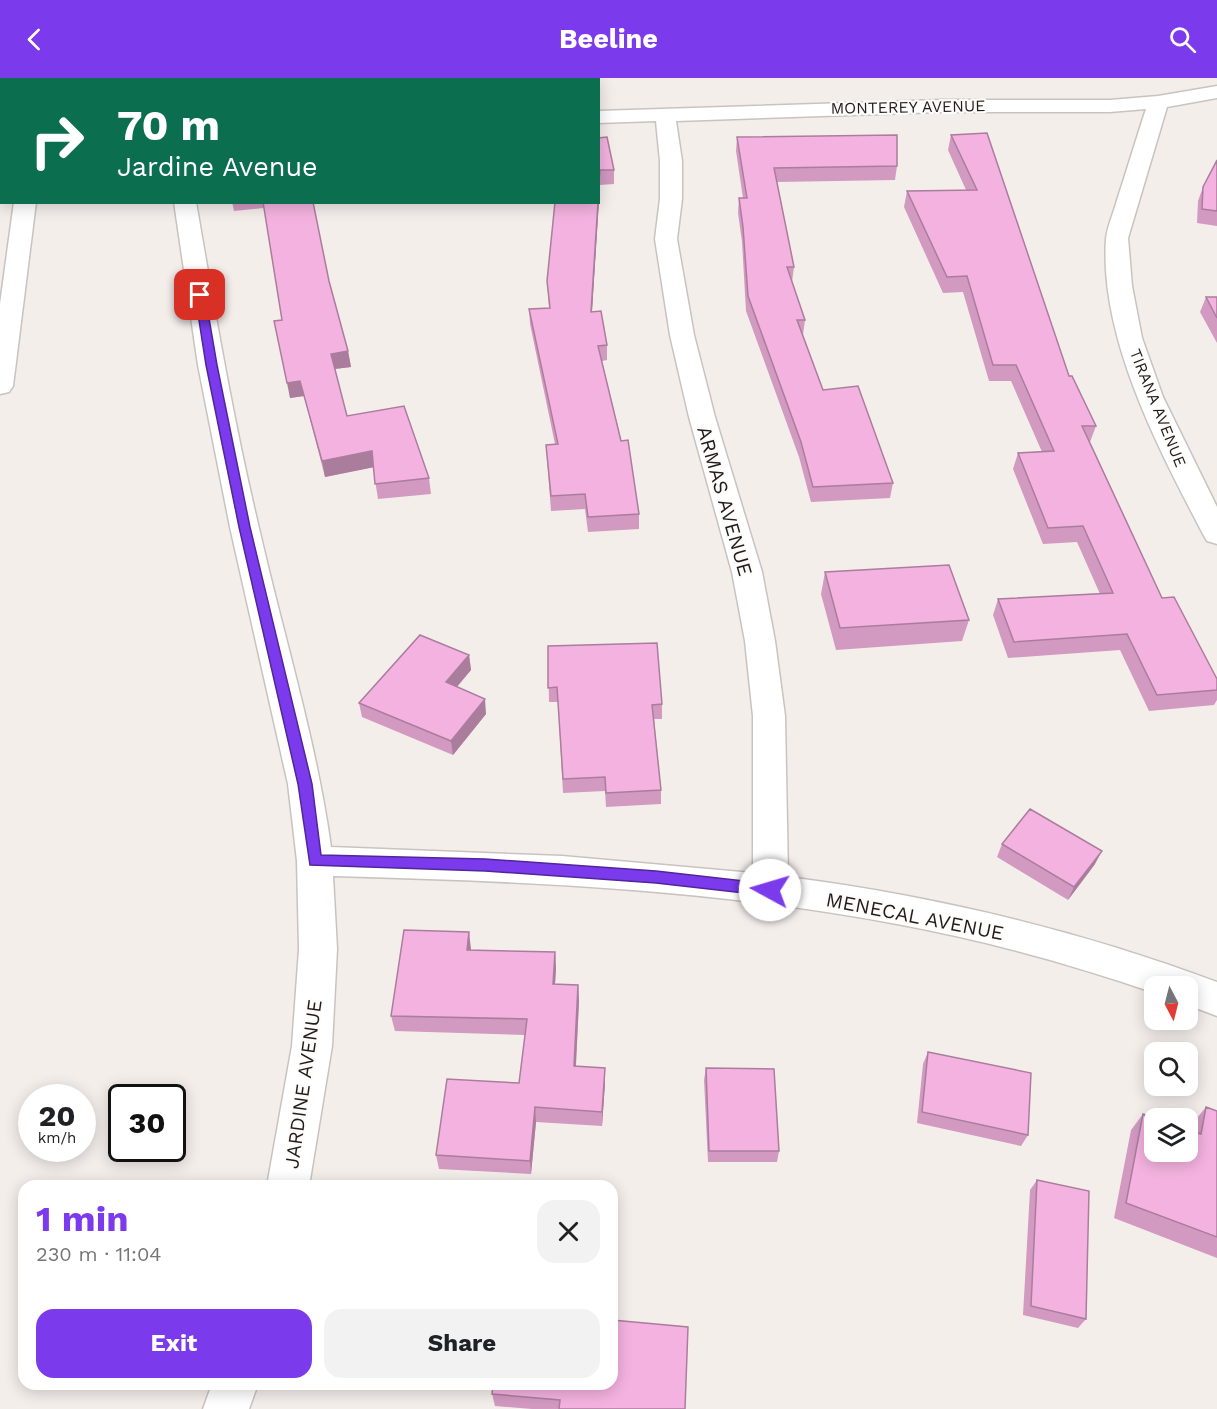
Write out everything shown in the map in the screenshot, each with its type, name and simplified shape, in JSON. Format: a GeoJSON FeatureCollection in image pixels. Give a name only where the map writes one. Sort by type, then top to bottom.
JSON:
{"type":"FeatureCollection","features":[{"type":"Feature","properties":{"kind":"street","name":"MONTEREY AVENUE"},"geometry":{"type":"LineString","coordinates":[[600,117],[941,106],[1110,106],[1214,94]]}},
{"type":"Feature","properties":{"kind":"street","name":"TIRANA AVENUE"},"geometry":{"type":"LineString","coordinates":[[1158,102],[1117,238],[1120,286],[1130,338],[1150,397],[1181,465],[1217,534]]}},
{"type":"Feature","properties":{"kind":"street","name":"ARMAS AVENUE"},"geometry":{"type":"LineString","coordinates":[[665,114],[671,161],[671,199],[666,240],[682,334],[702,417],[747,572],[760,640],[769,716],[772,843],[770,890]]}},
{"type":"Feature","properties":{"kind":"street"},"geometry":{"type":"LineString","coordinates":[[0,386],[25,204]]}},
{"type":"Feature","properties":{"kind":"street","name":"JARDINE AVENUE"},"geometry":{"type":"LineString","coordinates":[[185,204],[211,365],[244,527],[305,784],[315,861],[318,949],[312,1046],[289,1180]]}},
{"type":"Feature","properties":{"kind":"street","name":"MENECAL AVENUE"},"geometry":{"type":"LineString","coordinates":[[315,861],[485,865],[656,877],[770,890],[896,908],[1024,937],[1148,976]]}},
{"type":"Feature","properties":{"kind":"street","name":"MENECAL AVENUE"},"geometry":{"type":"LineString","coordinates":[[1198,992],[1217,999]]}},
{"type":"Feature","properties":{"kind":"street"},"geometry":{"type":"LineString","coordinates":[[226,1409],[233,1390]]}},
{"type":"Feature","properties":{"kind":"building"},"geometry":{"type":"Polygon","coordinates":[[[987,133],[1069,376],[1072,376],[1096,426],[1082,426],[1162,598],[1174,597],[1217,679],[1217,690],[1157,695],[1127,634],[1014,642],[998,599],[1113,593],[1083,526],[1048,528],[1018,453],[1054,451],[1016,365],[993,365],[967,276],[947,277],[907,191],[977,190],[951,135],[987,133]]]}},
{"type":"Feature","properties":{"kind":"building"},"geometry":{"type":"Polygon","coordinates":[[[897,135],[897,166],[774,168],[794,267],[787,267],[805,320],[797,320],[823,390],[858,386],[893,483],[813,487],[801,442],[748,296],[739,198],[747,198],[737,137],[897,135]]]}},
{"type":"Feature","properties":{"kind":"building"},"geometry":{"type":"Polygon","coordinates":[[[607,137],[614,170],[600,170],[600,138],[607,137]]]}},
{"type":"Feature","properties":{"kind":"building"},"geometry":{"type":"Polygon","coordinates":[[[1217,160],[1217,211],[1202,209],[1203,187],[1217,160]]]}},
{"type":"Feature","properties":{"kind":"building"},"geometry":{"type":"Polygon","coordinates":[[[263,204],[313,204],[329,281],[348,351],[331,354],[347,416],[404,406],[429,478],[375,484],[372,451],[322,461],[300,381],[287,383],[274,321],[282,320],[263,204]]]}},
{"type":"Feature","properties":{"kind":"building"},"geometry":{"type":"Polygon","coordinates":[[[555,204],[598,204],[591,312],[601,311],[607,345],[598,346],[621,441],[628,440],[639,514],[588,517],[585,494],[551,496],[546,445],[558,444],[529,309],[550,308],[547,281],[555,204]]]}},
{"type":"Feature","properties":{"kind":"building"},"geometry":{"type":"Polygon","coordinates":[[[1206,297],[1217,297],[1217,318],[1206,297]]]}},
{"type":"Feature","properties":{"kind":"building"},"geometry":{"type":"Polygon","coordinates":[[[949,565],[969,620],[840,628],[825,572],[949,565]]]}},
{"type":"Feature","properties":{"kind":"building"},"geometry":{"type":"Polygon","coordinates":[[[420,635],[469,655],[446,682],[485,699],[451,741],[359,703],[420,635]]]}},
{"type":"Feature","properties":{"kind":"building"},"geometry":{"type":"Polygon","coordinates":[[[657,643],[662,704],[652,705],[661,790],[606,793],[605,777],[563,779],[557,687],[548,688],[548,646],[657,643]]]}},
{"type":"Feature","properties":{"kind":"building"},"geometry":{"type":"Polygon","coordinates":[[[1030,809],[1102,851],[1074,887],[1002,844],[1030,809]]]}},
{"type":"Feature","properties":{"kind":"building"},"geometry":{"type":"Polygon","coordinates":[[[404,930],[469,932],[467,950],[555,952],[553,984],[578,985],[574,1066],[605,1068],[602,1112],[535,1107],[530,1161],[436,1155],[447,1079],[519,1083],[527,1019],[391,1016],[404,930]]]}},
{"type":"Feature","properties":{"kind":"building"},"geometry":{"type":"Polygon","coordinates":[[[928,1052],[1031,1073],[1028,1135],[922,1112],[928,1052]]]}},
{"type":"Feature","properties":{"kind":"building"},"geometry":{"type":"Polygon","coordinates":[[[706,1068],[774,1069],[779,1151],[709,1151],[706,1068]]]}},
{"type":"Feature","properties":{"kind":"building"},"geometry":{"type":"Polygon","coordinates":[[[1206,1107],[1217,1111],[1217,1237],[1126,1203],[1143,1114],[1144,1162],[1198,1162],[1198,1133],[1201,1134],[1206,1107]]]}},
{"type":"Feature","properties":{"kind":"building"},"geometry":{"type":"Polygon","coordinates":[[[1037,1180],[1089,1191],[1086,1319],[1031,1306],[1037,1180]]]}},
{"type":"Feature","properties":{"kind":"building"},"geometry":{"type":"Polygon","coordinates":[[[618,1321],[688,1327],[685,1409],[559,1409],[560,1400],[492,1394],[492,1390],[618,1390],[618,1321]]]}},
{"type":"Feature","properties":{"kind":"route"},"geometry":{"type":"LineString","coordinates":[[200,295],[211,365],[244,527],[305,784],[315,861],[485,865],[656,877],[770,890]]}}]}
